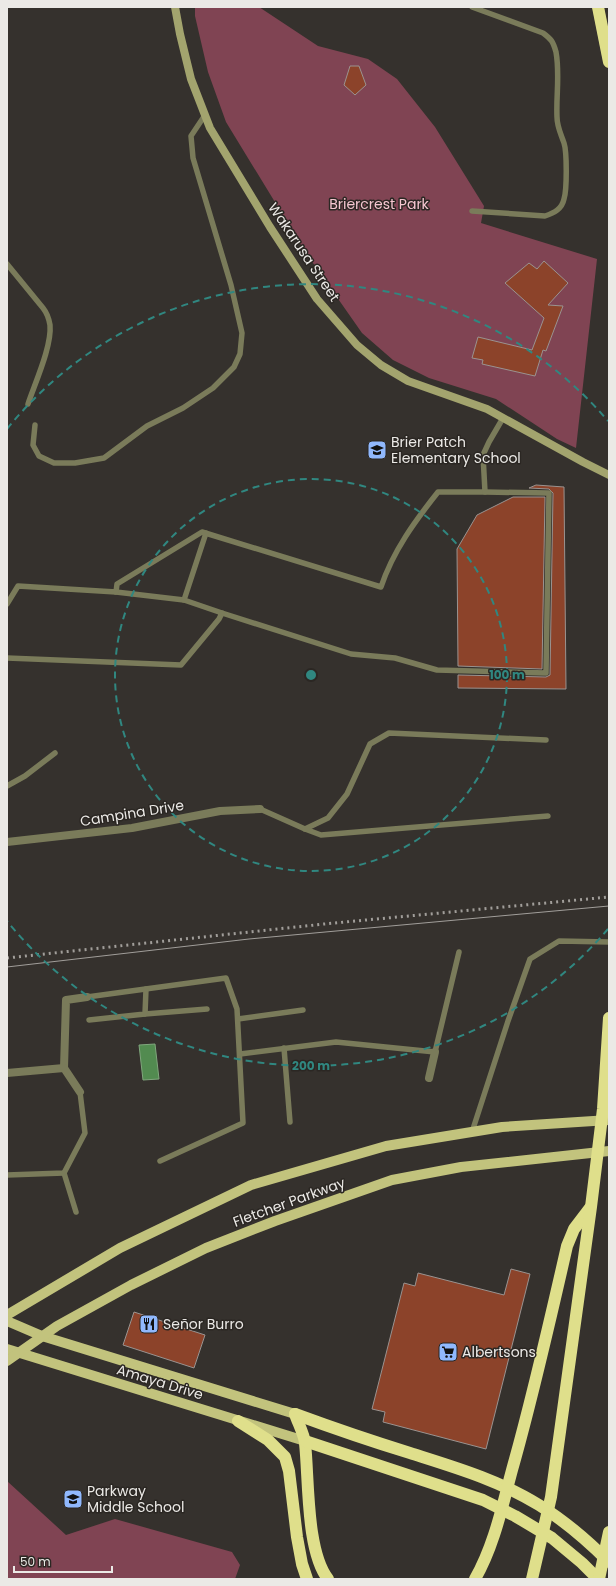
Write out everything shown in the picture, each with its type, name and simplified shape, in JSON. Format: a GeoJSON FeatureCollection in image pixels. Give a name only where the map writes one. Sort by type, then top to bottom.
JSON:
{"type":"FeatureCollection","features":[{"type":"Feature","properties":{"kind":"highway"},"geometry":{"type":"LineString","coordinates":[[598,7],[609,62]]}},
{"type":"Feature","properties":{"kind":"highway"},"geometry":{"type":"LineString","coordinates":[[532,1579],[551,1497],[603,1110],[609,1018]]}},
{"type":"Feature","properties":{"kind":"highway"},"geometry":{"type":"LineString","coordinates":[[475,1579],[483,1565],[497,1526],[523,1430],[567,1246],[574,1229],[591,1203]]}},
{"type":"Feature","properties":{"kind":"highway"},"geometry":{"type":"LineString","coordinates":[[295,1414],[305,1442],[312,1532],[316,1552],[328,1579]]}},
{"type":"Feature","properties":{"kind":"highway"},"geometry":{"type":"LineString","coordinates":[[295,1414],[342,1432],[463,1470],[497,1483],[538,1505],[569,1526],[609,1562]]}},
{"type":"Feature","properties":{"kind":"highway"},"geometry":{"type":"LineString","coordinates":[[238,1421],[268,1440],[285,1457],[289,1470],[302,1564],[307,1579]]}},
{"type":"Feature","properties":{"kind":"highway"},"geometry":{"type":"LineString","coordinates":[[305,1442],[483,1500],[515,1516],[552,1538],[582,1563],[598,1579]]}},
{"type":"Feature","properties":{"kind":"highway"},"geometry":{"type":"LineString","coordinates":[[598,1579],[609,1532]]}},
{"type":"Feature","properties":{"kind":"main road","name":"Fletcher Parkway"},"geometry":{"type":"LineString","coordinates":[[7,1315],[120,1248],[251,1185],[386,1146],[502,1127],[609,1120]]}},
{"type":"Feature","properties":{"kind":"main road","name":"Fletcher Parkway"},"geometry":{"type":"LineString","coordinates":[[7,1361],[42,1336],[131,1285],[206,1248],[275,1221],[392,1180],[461,1167],[609,1151]]}},
{"type":"Feature","properties":{"kind":"main road","name":"Amaya Drive"},"geometry":{"type":"LineString","coordinates":[[7,1321],[42,1336],[295,1414]]}},
{"type":"Feature","properties":{"kind":"main road","name":"Amaya Drive"},"geometry":{"type":"LineString","coordinates":[[7,1349],[305,1442]]}},
{"type":"Feature","properties":{"kind":"street","name":"Wakarusa Street"},"geometry":{"type":"LineString","coordinates":[[176,7],[180,34],[190,79],[210,128],[270,227],[313,293],[357,345],[381,365],[408,381],[486,409],[609,475]]}},
{"type":"Feature","properties":{"kind":"street","name":"Campina Drive"},"geometry":{"type":"LineString","coordinates":[[7,842],[132,828],[220,811],[260,808]]}},
{"type":"Feature","properties":{"kind":"street"},"geometry":{"type":"LineString","coordinates":[[80,1092],[64,1068],[66,1000],[87,997]]}},
{"type":"Feature","properties":{"kind":"street"},"geometry":{"type":"LineString","coordinates":[[429,1078],[435,1052]]}},
{"type":"Feature","properties":{"kind":"street"},"geometry":{"type":"LineString","coordinates":[[7,1073],[64,1068]]}},
{"type":"Feature","properties":{"kind":"lane"},"geometry":{"type":"LineString","coordinates":[[472,7],[543,32],[552,40],[556,53],[558,78],[558,129],[564,145],[566,163],[565,198],[561,207],[554,213],[545,216],[472,212]]}},
{"type":"Feature","properties":{"kind":"lane"},"geometry":{"type":"LineString","coordinates":[[35,425],[33,445],[39,456],[54,463],[75,463],[104,458],[147,426],[183,408],[213,388],[234,367],[240,354],[242,332],[231,285],[193,158],[191,136],[205,115]]}},
{"type":"Feature","properties":{"kind":"lane"},"geometry":{"type":"LineString","coordinates":[[7,264],[44,308],[48,315],[50,326],[50,340],[28,404]]}},
{"type":"Feature","properties":{"kind":"lane"},"geometry":{"type":"LineString","coordinates":[[485,492],[483,456],[489,442],[503,418]]}},
{"type":"Feature","properties":{"kind":"lane"},"geometry":{"type":"LineString","coordinates":[[7,604],[18,586],[116,592],[184,600],[351,654],[395,658],[437,670],[546,673],[549,493],[438,492],[412,525],[385,574],[381,587],[202,532],[117,584],[116,592]]}},
{"type":"Feature","properties":{"kind":"lane"},"geometry":{"type":"LineString","coordinates":[[184,600],[206,533]]}},
{"type":"Feature","properties":{"kind":"lane"},"geometry":{"type":"LineString","coordinates":[[7,658],[181,665],[219,620],[222,613]]}},
{"type":"Feature","properties":{"kind":"lane"},"geometry":{"type":"LineString","coordinates":[[305,829],[328,818],[347,794],[370,744],[389,733],[546,740]]}},
{"type":"Feature","properties":{"kind":"lane"},"geometry":{"type":"LineString","coordinates":[[7,786],[26,776],[55,753]]}},
{"type":"Feature","properties":{"kind":"lane"},"geometry":{"type":"LineString","coordinates":[[260,808],[321,835],[548,816]]}},
{"type":"Feature","properties":{"kind":"lane"},"geometry":{"type":"LineString","coordinates":[[472,1132],[530,959],[559,941],[609,942]]}},
{"type":"Feature","properties":{"kind":"lane"},"geometry":{"type":"LineString","coordinates":[[240,1054],[336,1042],[435,1052],[459,952]]}},
{"type":"Feature","properties":{"kind":"lane"},"geometry":{"type":"LineString","coordinates":[[87,997],[226,978],[238,1009],[243,1123],[160,1161]]}},
{"type":"Feature","properties":{"kind":"lane"},"geometry":{"type":"LineString","coordinates":[[145,1014],[146,989]]}},
{"type":"Feature","properties":{"kind":"lane"},"geometry":{"type":"LineString","coordinates":[[89,1020],[207,1009]]}},
{"type":"Feature","properties":{"kind":"lane"},"geometry":{"type":"LineString","coordinates":[[238,1019],[303,1010]]}},
{"type":"Feature","properties":{"kind":"lane"},"geometry":{"type":"LineString","coordinates":[[284,1048],[290,1122]]}},
{"type":"Feature","properties":{"kind":"lane"},"geometry":{"type":"LineString","coordinates":[[76,1212],[64,1173],[85,1133],[80,1092]]}},
{"type":"Feature","properties":{"kind":"lane"},"geometry":{"type":"LineString","coordinates":[[7,1175],[64,1173]]}},
{"type":"Feature","properties":{"kind":"green space","name":"Briercrest Park"},"geometry":{"type":"Polygon","coordinates":[[[195,7],[259,7],[318,46],[368,59],[397,79],[435,127],[484,206],[481,223],[597,259],[576,448],[557,439],[496,399],[429,378],[393,360],[362,333],[306,253],[226,122],[208,72],[195,16],[195,7]]]}},
{"type":"Feature","properties":{"kind":"green space"},"geometry":{"type":"Polygon","coordinates":[[[7,1481],[66,1535],[115,1519],[232,1552],[240,1565],[235,1579],[7,1579],[7,1481]]]}},
{"type":"Feature","properties":{"kind":"shaded area"},"geometry":{"type":"Polygon","coordinates":[[[155,1044],[159,1079],[143,1080],[139,1045],[155,1044]]]}},
{"type":"Feature","properties":{"kind":"building"},"geometry":{"type":"Polygon","coordinates":[[[350,66],[359,66],[366,85],[355,95],[344,85],[350,66]]]}},
{"type":"Feature","properties":{"kind":"building"},"geometry":{"type":"Polygon","coordinates":[[[544,261],[568,283],[548,305],[563,306],[546,351],[543,350],[535,376],[482,364],[483,360],[472,358],[478,337],[532,350],[544,318],[505,283],[529,263],[537,269],[544,261]]]}},
{"type":"Feature","properties":{"kind":"building"},"geometry":{"type":"Polygon","coordinates":[[[536,485],[564,487],[566,689],[458,688],[458,675],[546,677],[550,675],[553,493],[549,489],[529,488],[536,485]]]}},
{"type":"Feature","properties":{"kind":"building"},"geometry":{"type":"Polygon","coordinates":[[[513,497],[545,497],[542,669],[458,666],[457,549],[477,515],[513,497]]]}},
{"type":"Feature","properties":{"kind":"building","name":"Albertsons"},"geometry":{"type":"Polygon","coordinates":[[[511,1269],[530,1274],[486,1449],[383,1422],[385,1412],[372,1409],[404,1283],[415,1286],[418,1273],[504,1295],[511,1269]]]}},
{"type":"Feature","properties":{"kind":"building"},"geometry":{"type":"Polygon","coordinates":[[[134,1312],[205,1335],[194,1368],[123,1345],[134,1312]]]}},
{"type":"Feature","properties":{"kind":"tram line"},"geometry":{"type":"LineString","coordinates":[[7,967],[249,939],[609,906]]}},
{"type":"Feature","properties":{"kind":"railway"},"geometry":{"type":"LineString","coordinates":[[7,958],[324,924],[609,897]]}},
{"type":"Feature","properties":{"kind":"place","name":"Brier Patch Elementary School"},"geometry":{"type":"Point","coordinates":[377,450]}},
{"type":"Feature","properties":{"kind":"place","name":"Señor Burro"},"geometry":{"type":"Point","coordinates":[149,1324]}},
{"type":"Feature","properties":{"kind":"place","name":"Albertsons"},"geometry":{"type":"Point","coordinates":[448,1352]}},
{"type":"Feature","properties":{"kind":"place","name":"Parkway Middle School"},"geometry":{"type":"Point","coordinates":[73,1499]}}]}
